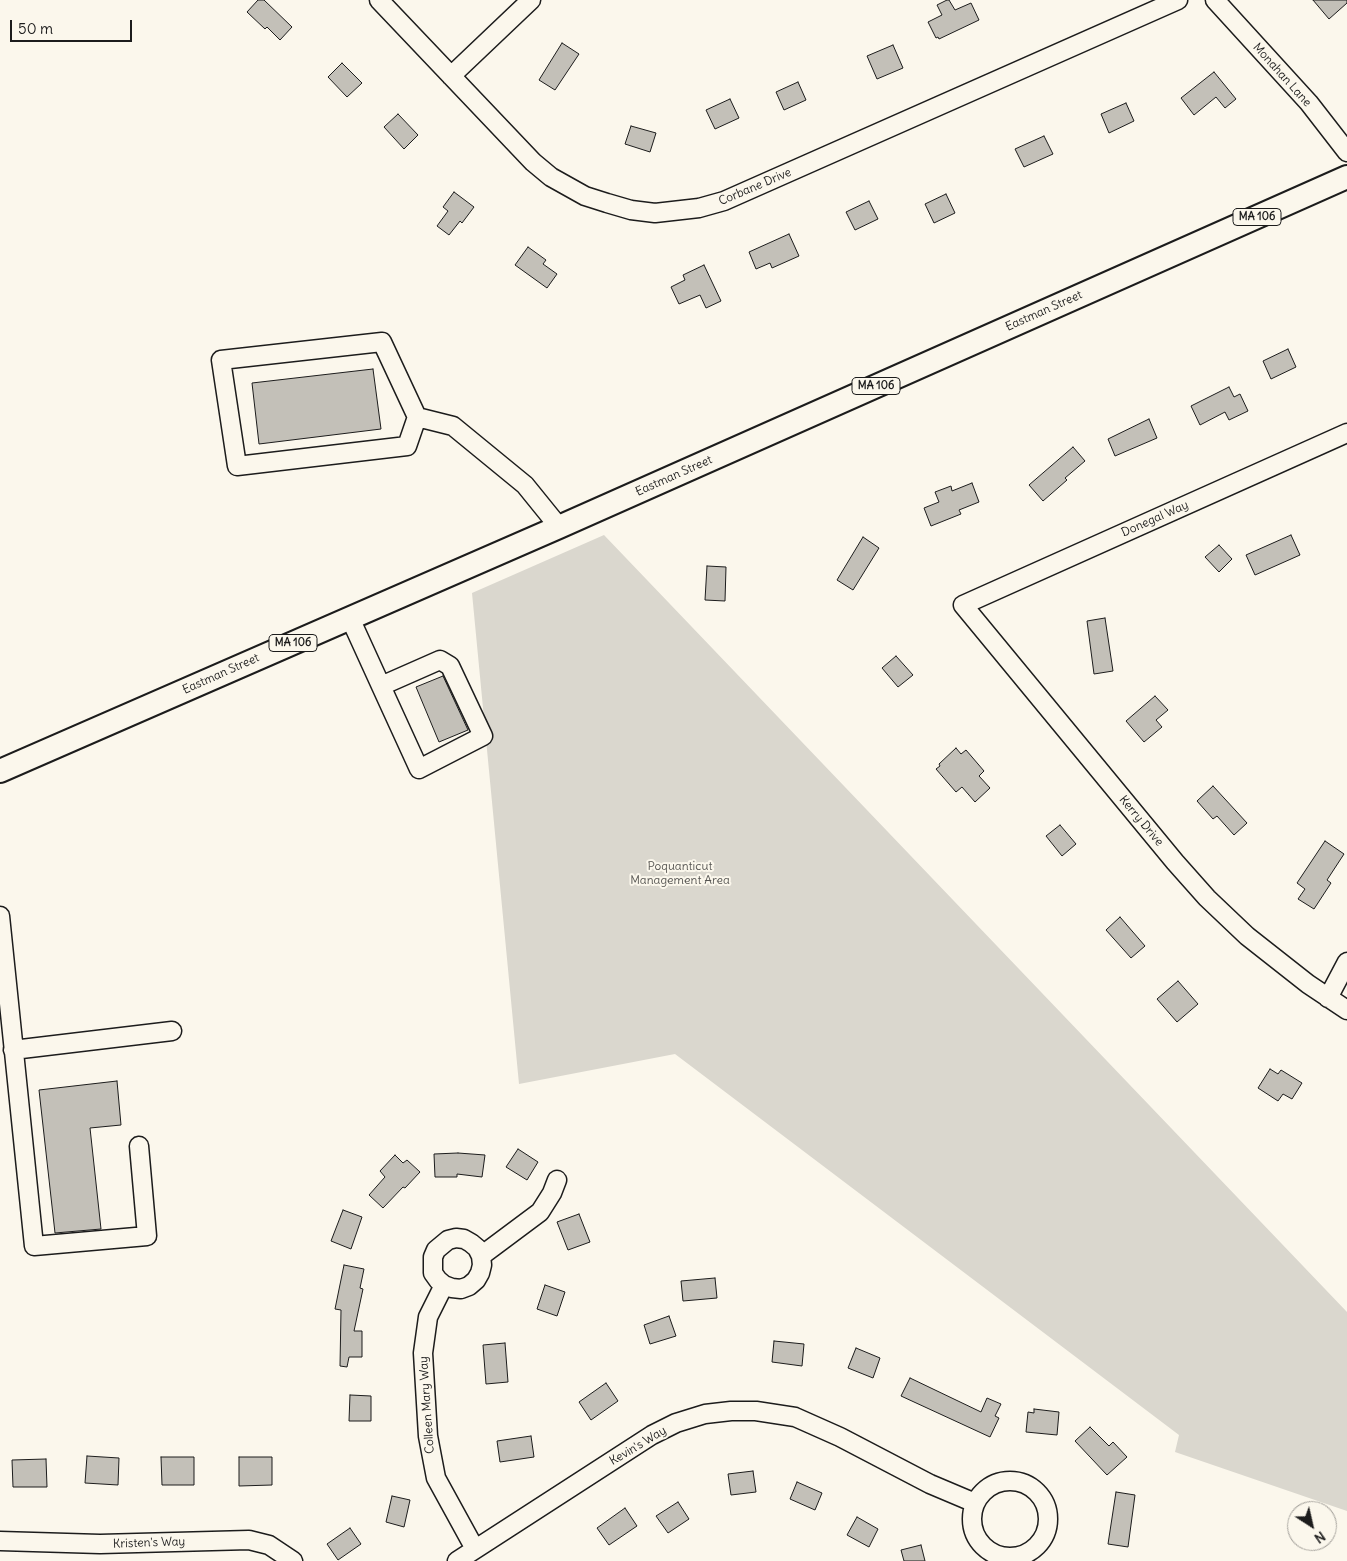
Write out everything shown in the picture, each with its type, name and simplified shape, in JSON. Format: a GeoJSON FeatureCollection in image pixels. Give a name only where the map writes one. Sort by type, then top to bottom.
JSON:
{"type":"FeatureCollection","features":[{"type":"Feature","properties":{"kind":"main road","name":"Eastman Street"},"geometry":{"type":"LineString","coordinates":[[0,771],[559,527],[1347,177]]}},
{"type":"Feature","properties":{"kind":"street","name":"Corbane Drive"},"geometry":{"type":"LineString","coordinates":[[379,0],[533,162],[551,178],[586,196],[631,210],[655,213],[678,212],[699,208],[752,190],[1178,0]]}},
{"type":"Feature","properties":{"kind":"street"},"geometry":{"type":"LineString","coordinates":[[451,76],[531,0]]}},
{"type":"Feature","properties":{"kind":"street","name":"Monahan Lane"},"geometry":{"type":"LineString","coordinates":[[1215,0],[1308,103],[1347,152]]}},
{"type":"Feature","properties":{"kind":"street"},"geometry":{"type":"LineString","coordinates":[[382,342],[417,418],[407,446],[237,466],[221,360],[382,342]]}},
{"type":"Feature","properties":{"kind":"street"},"geometry":{"type":"LineString","coordinates":[[417,418],[453,426],[525,485],[559,527]]}},
{"type":"Feature","properties":{"kind":"street","name":"Donegal Way"},"geometry":{"type":"LineString","coordinates":[[963,605],[1347,433]]}},
{"type":"Feature","properties":{"kind":"street","name":"Kerry Drive"},"geometry":{"type":"LineString","coordinates":[[963,605],[1169,855],[1207,898],[1247,936],[1328,998],[1347,1010]]}},
{"type":"Feature","properties":{"kind":"street"},"geometry":{"type":"LineString","coordinates":[[350,618],[381,686],[419,769],[483,736],[450,666],[440,660],[381,686]]}},
{"type":"Feature","properties":{"kind":"street"},"geometry":{"type":"LineString","coordinates":[[0,916],[34,1246],[147,1236],[139,1146]]}},
{"type":"Feature","properties":{"kind":"street"},"geometry":{"type":"LineString","coordinates":[[1328,998],[1347,962]]}},
{"type":"Feature","properties":{"kind":"street"},"geometry":{"type":"LineString","coordinates":[[13,1050],[172,1031]]}},
{"type":"Feature","properties":{"kind":"street"},"geometry":{"type":"LineString","coordinates":[[481,1256],[540,1212],[552,1193],[557,1180]]}},
{"type":"Feature","properties":{"kind":"street"},"geometry":{"type":"LineString","coordinates":[[456,1238],[464,1239],[477,1248],[481,1256],[482,1265],[480,1273],[469,1286],[452,1288],[444,1286],[433,1273],[432,1257],[441,1244],[456,1238]]}},
{"type":"Feature","properties":{"kind":"street","name":"Colleen Mary Way"},"geometry":{"type":"LineString","coordinates":[[444,1286],[428,1317],[424,1338],[423,1353],[428,1436],[436,1478],[474,1549]]}},
{"type":"Feature","properties":{"kind":"street","name":"Kevin's Way"},"geometry":{"type":"LineString","coordinates":[[456,1561],[652,1435],[676,1423],[705,1414],[731,1411],[756,1411],[775,1414],[816,1425],[930,1484],[975,1503]]}},
{"type":"Feature","properties":{"kind":"street"},"geometry":{"type":"LineString","coordinates":[[1004,1480],[1018,1481],[1030,1485],[1040,1493],[1046,1504],[1049,1517],[1048,1529],[1042,1541],[1033,1550],[1022,1556],[1010,1558],[997,1556],[986,1550],[972,1528],[971,1516],[975,1503],[982,1492],[992,1484],[1004,1480]]}},
{"type":"Feature","properties":{"kind":"street","name":"Kristen's Way"},"geometry":{"type":"LineString","coordinates":[[0,1541],[100,1544],[249,1540],[269,1545],[293,1561]]}},
{"type":"Feature","properties":{"kind":"green space","name":"Poquanticut Management Area"},"geometry":{"type":"Polygon","coordinates":[[[604,535],[1347,1312],[1347,1511],[1337,1508],[1337,1501],[1318,1501],[1175,1452],[1179,1435],[675,1054],[519,1084],[472,593],[604,535]]]}},
{"type":"Feature","properties":{"kind":"building"},"geometry":{"type":"Polygon","coordinates":[[[258,0],[264,0],[292,27],[280,40],[267,27],[265,29],[247,12],[258,0]]]}},
{"type":"Feature","properties":{"kind":"building"},"geometry":{"type":"Polygon","coordinates":[[[949,0],[955,10],[971,3],[979,20],[939,39],[938,37],[936,38],[928,22],[942,15],[937,5],[949,0]]]}},
{"type":"Feature","properties":{"kind":"building"},"geometry":{"type":"Polygon","coordinates":[[[1313,0],[1347,0],[1347,3],[1329,19],[1313,0]]]}},
{"type":"Feature","properties":{"kind":"building"},"geometry":{"type":"Polygon","coordinates":[[[562,43],[579,54],[555,90],[539,80],[562,43]]]}},
{"type":"Feature","properties":{"kind":"building"},"geometry":{"type":"Polygon","coordinates":[[[893,45],[903,68],[877,79],[867,56],[893,45]]]}},
{"type":"Feature","properties":{"kind":"building"},"geometry":{"type":"Polygon","coordinates":[[[342,63],[362,83],[347,97],[328,77],[342,63]]]}},
{"type":"Feature","properties":{"kind":"building"},"geometry":{"type":"Polygon","coordinates":[[[1214,72],[1236,99],[1225,108],[1216,97],[1194,115],[1181,98],[1214,72]]]}},
{"type":"Feature","properties":{"kind":"building"},"geometry":{"type":"Polygon","coordinates":[[[798,82],[806,100],[784,110],[776,92],[798,82]]]}},
{"type":"Feature","properties":{"kind":"building"},"geometry":{"type":"Polygon","coordinates":[[[730,99],[739,118],[715,129],[706,110],[730,99]]]}},
{"type":"Feature","properties":{"kind":"building"},"geometry":{"type":"Polygon","coordinates":[[[1126,103],[1134,121],[1109,133],[1101,114],[1126,103]]]}},
{"type":"Feature","properties":{"kind":"building"},"geometry":{"type":"Polygon","coordinates":[[[398,114],[418,135],[404,149],[384,127],[398,114]]]}},
{"type":"Feature","properties":{"kind":"building"},"geometry":{"type":"Polygon","coordinates":[[[631,126],[656,133],[650,152],[625,144],[631,126]]]}},
{"type":"Feature","properties":{"kind":"building"},"geometry":{"type":"Polygon","coordinates":[[[1044,136],[1053,154],[1024,167],[1015,149],[1044,136]]]}},
{"type":"Feature","properties":{"kind":"building"},"geometry":{"type":"Polygon","coordinates":[[[454,192],[474,207],[462,223],[460,221],[449,235],[437,226],[448,211],[443,207],[454,192]]]}},
{"type":"Feature","properties":{"kind":"building"},"geometry":{"type":"Polygon","coordinates":[[[946,194],[955,213],[934,223],[925,204],[946,194]]]}},
{"type":"Feature","properties":{"kind":"building"},"geometry":{"type":"Polygon","coordinates":[[[869,201],[878,219],[855,230],[846,212],[869,201]]]}},
{"type":"Feature","properties":{"kind":"building"},"geometry":{"type":"Polygon","coordinates":[[[789,234],[799,256],[772,268],[770,263],[756,269],[749,252],[789,234]]]}},
{"type":"Feature","properties":{"kind":"building"},"geometry":{"type":"Polygon","coordinates":[[[528,247],[546,260],[543,264],[557,274],[547,288],[515,265],[528,247]]]}},
{"type":"Feature","properties":{"kind":"building"},"geometry":{"type":"Polygon","coordinates":[[[704,265],[721,301],[706,308],[700,295],[679,304],[671,287],[685,280],[683,275],[704,265]]]}},
{"type":"Feature","properties":{"kind":"building"},"geometry":{"type":"Polygon","coordinates":[[[1288,349],[1296,367],[1271,379],[1263,361],[1288,349]]]}},
{"type":"Feature","properties":{"kind":"building"},"geometry":{"type":"Polygon","coordinates":[[[373,369],[381,429],[259,444],[252,383],[373,369]]]}},
{"type":"Feature","properties":{"kind":"building"},"geometry":{"type":"Polygon","coordinates":[[[1229,387],[1234,397],[1240,394],[1248,411],[1229,420],[1225,412],[1200,425],[1191,406],[1229,387]]]}},
{"type":"Feature","properties":{"kind":"building"},"geometry":{"type":"Polygon","coordinates":[[[1149,419],[1157,438],[1115,456],[1108,439],[1149,419]]]}},
{"type":"Feature","properties":{"kind":"building"},"geometry":{"type":"Polygon","coordinates":[[[1073,447],[1085,461],[1043,501],[1029,485],[1073,447]]]}},
{"type":"Feature","properties":{"kind":"building"},"geometry":{"type":"Polygon","coordinates":[[[972,483],[979,502],[959,510],[961,514],[931,526],[924,508],[939,502],[935,492],[951,486],[952,491],[972,483]]]}},
{"type":"Feature","properties":{"kind":"building"},"geometry":{"type":"Polygon","coordinates":[[[1291,535],[1300,555],[1255,575],[1246,555],[1291,535]]]}},
{"type":"Feature","properties":{"kind":"building"},"geometry":{"type":"Polygon","coordinates":[[[863,537],[879,548],[853,590],[837,580],[863,537]]]}},
{"type":"Feature","properties":{"kind":"building"},"geometry":{"type":"Polygon","coordinates":[[[1219,545],[1232,559],[1219,572],[1205,557],[1219,545]]]}},
{"type":"Feature","properties":{"kind":"building"},"geometry":{"type":"Polygon","coordinates":[[[707,566],[726,567],[725,601],[705,600],[707,566]]]}},
{"type":"Feature","properties":{"kind":"building"},"geometry":{"type":"Polygon","coordinates":[[[1105,618],[1113,671],[1094,674],[1087,621],[1105,618]]]}},
{"type":"Feature","properties":{"kind":"building"},"geometry":{"type":"Polygon","coordinates":[[[896,656],[913,675],[898,687],[882,668],[896,656]]]}},
{"type":"Feature","properties":{"kind":"building"},"geometry":{"type":"Polygon","coordinates":[[[443,676],[468,730],[439,742],[416,687],[443,676]]]}},
{"type":"Feature","properties":{"kind":"building"},"geometry":{"type":"Polygon","coordinates":[[[1155,696],[1168,710],[1156,720],[1162,727],[1144,742],[1126,721],[1155,696]]]}},
{"type":"Feature","properties":{"kind":"building"},"geometry":{"type":"Polygon","coordinates":[[[956,748],[961,754],[966,750],[984,771],[979,776],[990,788],[975,802],[962,787],[956,792],[936,769],[956,748]]]}},
{"type":"Feature","properties":{"kind":"building"},"geometry":{"type":"Polygon","coordinates":[[[1213,786],[1247,823],[1234,835],[1217,816],[1213,819],[1197,801],[1213,786]]]}},
{"type":"Feature","properties":{"kind":"building"},"geometry":{"type":"Polygon","coordinates":[[[1060,825],[1076,844],[1062,856],[1046,836],[1060,825]]]}},
{"type":"Feature","properties":{"kind":"building"},"geometry":{"type":"Polygon","coordinates":[[[1325,841],[1344,854],[1327,880],[1331,883],[1314,909],[1298,899],[1305,889],[1297,883],[1325,841]]]}},
{"type":"Feature","properties":{"kind":"building"},"geometry":{"type":"Polygon","coordinates":[[[1120,917],[1145,946],[1131,958],[1106,930],[1120,917]]]}},
{"type":"Feature","properties":{"kind":"building"},"geometry":{"type":"Polygon","coordinates":[[[1178,981],[1198,1004],[1177,1022],[1157,999],[1178,981]]]}},
{"type":"Feature","properties":{"kind":"building"},"geometry":{"type":"Polygon","coordinates":[[[1270,1069],[1278,1074],[1281,1070],[1302,1083],[1292,1099],[1283,1094],[1278,1101],[1258,1088],[1270,1069]]]}},
{"type":"Feature","properties":{"kind":"building"},"geometry":{"type":"Polygon","coordinates":[[[117,1081],[121,1125],[90,1128],[101,1229],[55,1233],[39,1090],[117,1081]]]}},
{"type":"Feature","properties":{"kind":"building"},"geometry":{"type":"Polygon","coordinates":[[[518,1149],[538,1162],[527,1180],[506,1167],[518,1149]]]}},
{"type":"Feature","properties":{"kind":"building"},"geometry":{"type":"Polygon","coordinates":[[[434,1154],[485,1155],[482,1177],[457,1174],[457,1177],[435,1177],[434,1154]]]}},
{"type":"Feature","properties":{"kind":"building"},"geometry":{"type":"Polygon","coordinates":[[[395,1155],[403,1163],[407,1160],[420,1172],[383,1208],[369,1195],[385,1177],[380,1171],[395,1155]]]}},
{"type":"Feature","properties":{"kind":"building"},"geometry":{"type":"Polygon","coordinates":[[[343,1210],[362,1217],[351,1249],[331,1241],[343,1210]]]}},
{"type":"Feature","properties":{"kind":"building"},"geometry":{"type":"Polygon","coordinates":[[[579,1214],[590,1242],[568,1250],[557,1222],[579,1214]]]}},
{"type":"Feature","properties":{"kind":"building"},"geometry":{"type":"Polygon","coordinates":[[[344,1265],[364,1269],[360,1288],[363,1289],[354,1331],[362,1331],[362,1357],[349,1357],[347,1367],[340,1366],[341,1310],[335,1309],[344,1265]]]}},
{"type":"Feature","properties":{"kind":"building"},"geometry":{"type":"Polygon","coordinates":[[[715,1278],[717,1298],[683,1301],[681,1281],[715,1278]]]}},
{"type":"Feature","properties":{"kind":"building"},"geometry":{"type":"Polygon","coordinates":[[[545,1285],[565,1292],[557,1316],[537,1309],[545,1285]]]}},
{"type":"Feature","properties":{"kind":"building"},"geometry":{"type":"Polygon","coordinates":[[[669,1316],[676,1336],[650,1344],[644,1325],[669,1316]]]}},
{"type":"Feature","properties":{"kind":"building"},"geometry":{"type":"Polygon","coordinates":[[[774,1341],[804,1344],[802,1366],[772,1362],[774,1341]]]}},
{"type":"Feature","properties":{"kind":"building"},"geometry":{"type":"Polygon","coordinates":[[[505,1343],[508,1382],[486,1384],[483,1345],[505,1343]]]}},
{"type":"Feature","properties":{"kind":"building"},"geometry":{"type":"Polygon","coordinates":[[[856,1348],[880,1358],[873,1378],[848,1368],[856,1348]]]}},
{"type":"Feature","properties":{"kind":"building"},"geometry":{"type":"Polygon","coordinates":[[[910,1378],[981,1412],[987,1398],[1001,1404],[995,1416],[999,1418],[990,1437],[901,1396],[910,1378]]]}},
{"type":"Feature","properties":{"kind":"building"},"geometry":{"type":"Polygon","coordinates":[[[606,1383],[618,1401],[591,1420],[579,1402],[606,1383]]]}},
{"type":"Feature","properties":{"kind":"building"},"geometry":{"type":"Polygon","coordinates":[[[350,1395],[371,1396],[371,1421],[349,1421],[350,1395]]]}},
{"type":"Feature","properties":{"kind":"building"},"geometry":{"type":"Polygon","coordinates":[[[1034,1409],[1059,1412],[1057,1435],[1026,1432],[1028,1412],[1034,1413],[1034,1409]]]}},
{"type":"Feature","properties":{"kind":"building"},"geometry":{"type":"Polygon","coordinates":[[[1090,1427],[1109,1446],[1113,1442],[1127,1457],[1107,1475],[1075,1441],[1090,1427]]]}},
{"type":"Feature","properties":{"kind":"building"},"geometry":{"type":"Polygon","coordinates":[[[531,1436],[534,1457],[500,1462],[497,1441],[531,1436]]]}},
{"type":"Feature","properties":{"kind":"building"},"geometry":{"type":"Polygon","coordinates":[[[87,1456],[119,1458],[118,1485],[85,1483],[87,1456]]]}},
{"type":"Feature","properties":{"kind":"building"},"geometry":{"type":"Polygon","coordinates":[[[161,1457],[194,1457],[194,1485],[162,1485],[161,1457]]]}},
{"type":"Feature","properties":{"kind":"building"},"geometry":{"type":"Polygon","coordinates":[[[239,1457],[272,1457],[272,1485],[239,1486],[239,1457]]]}},
{"type":"Feature","properties":{"kind":"building"},"geometry":{"type":"Polygon","coordinates":[[[46,1459],[47,1487],[13,1487],[12,1460],[46,1459]]]}},
{"type":"Feature","properties":{"kind":"building"},"geometry":{"type":"Polygon","coordinates":[[[753,1471],[756,1492],[731,1495],[728,1474],[753,1471]]]}},
{"type":"Feature","properties":{"kind":"building"},"geometry":{"type":"Polygon","coordinates":[[[797,1482],[822,1493],[815,1510],[790,1499],[797,1482]]]}},
{"type":"Feature","properties":{"kind":"building"},"geometry":{"type":"Polygon","coordinates":[[[1116,1492],[1135,1495],[1128,1547],[1108,1544],[1116,1492]]]}},
{"type":"Feature","properties":{"kind":"building"},"geometry":{"type":"Polygon","coordinates":[[[392,1496],[410,1500],[404,1527],[386,1522],[392,1496]]]}},
{"type":"Feature","properties":{"kind":"building"},"geometry":{"type":"Polygon","coordinates":[[[678,1502],[689,1519],[668,1533],[656,1516],[678,1502]]]}},
{"type":"Feature","properties":{"kind":"building"},"geometry":{"type":"Polygon","coordinates":[[[625,1508],[637,1526],[609,1545],[597,1528],[625,1508]]]}},
{"type":"Feature","properties":{"kind":"building"},"geometry":{"type":"Polygon","coordinates":[[[857,1517],[878,1529],[869,1547],[847,1535],[857,1517]]]}},
{"type":"Feature","properties":{"kind":"building"},"geometry":{"type":"Polygon","coordinates":[[[350,1528],[361,1544],[338,1560],[327,1544],[350,1528]]]}},
{"type":"Feature","properties":{"kind":"building"},"geometry":{"type":"Polygon","coordinates":[[[921,1545],[925,1561],[904,1561],[901,1550],[921,1545]]]}}]}
